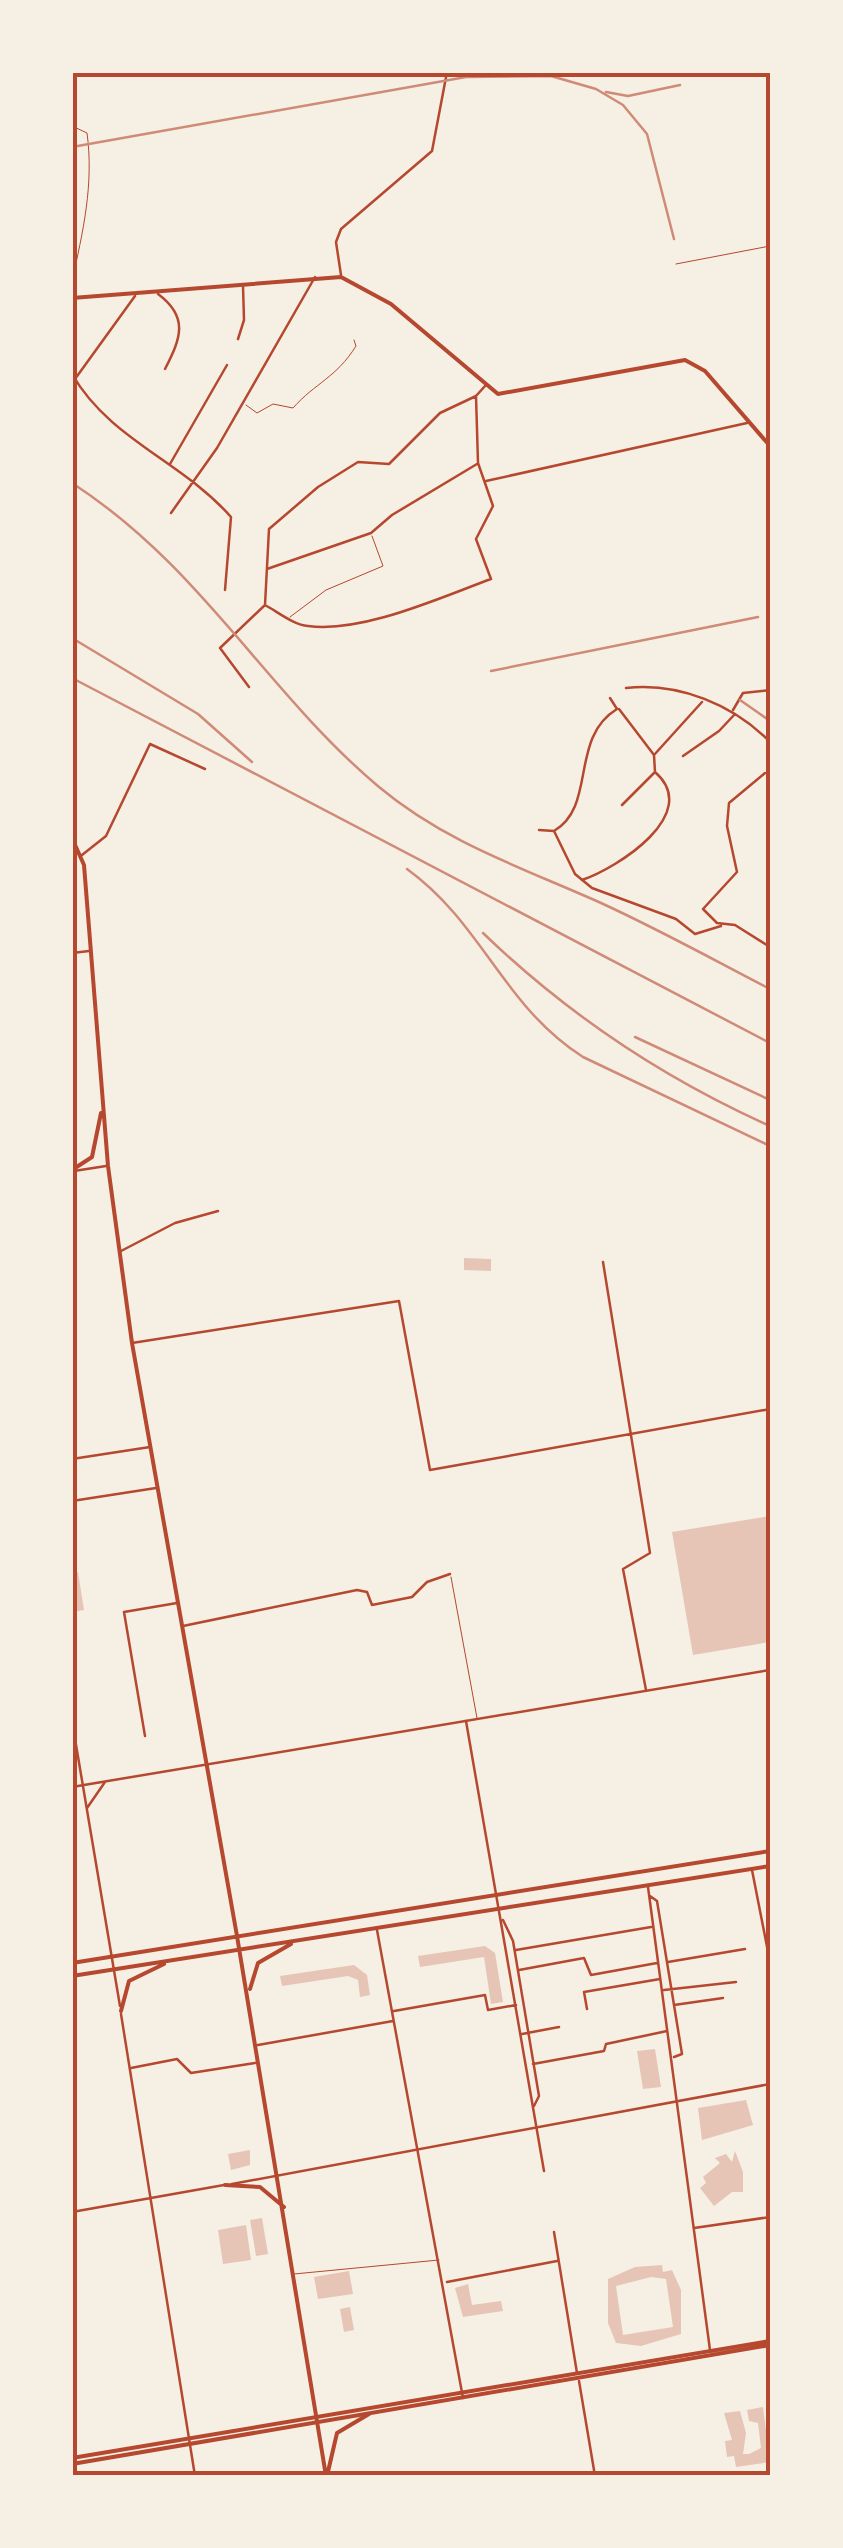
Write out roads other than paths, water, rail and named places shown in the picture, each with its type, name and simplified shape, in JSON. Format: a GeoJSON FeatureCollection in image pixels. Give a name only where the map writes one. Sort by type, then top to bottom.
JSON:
{"type":"FeatureCollection","features":[{"type":"Feature","properties":{"kind":"main road"},"geometry":{"type":"LineString","coordinates":[[72,298],[342,277],[391,304],[498,394],[685,360],[705,371],[770,446]]}},
{"type":"Feature","properties":{"kind":"main road"},"geometry":{"type":"LineString","coordinates":[[72,838],[82,855],[108,1166],[132,1343],[238,1950],[249,1994],[256,2062],[284,2207],[327,2476]]}},
{"type":"Feature","properties":{"kind":"main road"},"geometry":{"type":"LineString","coordinates":[[72,1170],[92,1157],[103,1103]]}},
{"type":"Feature","properties":{"kind":"main road"},"geometry":{"type":"LineString","coordinates":[[72,1963],[770,1851]]}},
{"type":"Feature","properties":{"kind":"main road"},"geometry":{"type":"LineString","coordinates":[[72,1976],[769,1866]]}},
{"type":"Feature","properties":{"kind":"main road"},"geometry":{"type":"LineString","coordinates":[[249,1994],[264,1957],[300,1940]]}},
{"type":"Feature","properties":{"kind":"main road"},"geometry":{"type":"LineString","coordinates":[[121,2011],[129,1981],[171,1960]]}},
{"type":"Feature","properties":{"kind":"main road"},"geometry":{"type":"LineString","coordinates":[[224,2185],[260,2187],[284,2207]]}},
{"type":"Feature","properties":{"kind":"main road"},"geometry":{"type":"LineString","coordinates":[[72,2461],[770,2343]]}},
{"type":"Feature","properties":{"kind":"main road"},"geometry":{"type":"LineString","coordinates":[[316,2421],[463,2396]]}},
{"type":"Feature","properties":{"kind":"main road"},"geometry":{"type":"LineString","coordinates":[[327,2476],[336,2433],[369,2414]]}},
{"type":"Feature","properties":{"kind":"street"},"geometry":{"type":"LineString","coordinates":[[342,277],[336,242],[341,229],[432,152],[447,72]]}},
{"type":"Feature","properties":{"kind":"street"},"geometry":{"type":"LineString","coordinates":[[171,513],[243,403],[315,277]]}},
{"type":"Feature","properties":{"kind":"street"},"geometry":{"type":"LineString","coordinates":[[238,340],[244,320],[244,285]]}},
{"type":"Feature","properties":{"kind":"street"},"geometry":{"type":"LineString","coordinates":[[158,294],[176,308],[181,336],[165,369]]}},
{"type":"Feature","properties":{"kind":"street"},"geometry":{"type":"LineString","coordinates":[[72,430],[74,376],[136,296]]}},
{"type":"Feature","properties":{"kind":"street"},"geometry":{"type":"LineString","coordinates":[[170,464],[226,366]]}},
{"type":"Feature","properties":{"kind":"street"},"geometry":{"type":"LineString","coordinates":[[74,376],[108,422],[194,480],[230,516],[225,590]]}},
{"type":"Feature","properties":{"kind":"street"},"geometry":{"type":"LineString","coordinates":[[249,687],[220,648],[265,605],[268,532],[286,512],[358,462],[390,464],[440,412],[476,396],[486,385]]}},
{"type":"Feature","properties":{"kind":"street"},"geometry":{"type":"LineString","coordinates":[[265,605],[304,626],[337,626],[408,610],[491,578],[476,539],[493,506],[478,463],[476,396]]}},
{"type":"Feature","properties":{"kind":"street"},"geometry":{"type":"LineString","coordinates":[[484,481],[751,422]]}},
{"type":"Feature","properties":{"kind":"street"},"geometry":{"type":"LineString","coordinates":[[266,570],[371,533],[392,515],[478,463]]}},
{"type":"Feature","properties":{"kind":"street"},"geometry":{"type":"LineString","coordinates":[[626,688],[660,687],[734,712],[770,742]]}},
{"type":"Feature","properties":{"kind":"street"},"geometry":{"type":"LineString","coordinates":[[682,756],[719,732],[742,693],[770,690]]}},
{"type":"Feature","properties":{"kind":"street"},"geometry":{"type":"LineString","coordinates":[[610,698],[654,755],[654,772],[622,805]]}},
{"type":"Feature","properties":{"kind":"street"},"geometry":{"type":"LineString","coordinates":[[654,755],[704,701]]}},
{"type":"Feature","properties":{"kind":"street"},"geometry":{"type":"LineString","coordinates":[[539,830],[554,832],[567,824],[581,791],[584,754],[590,740],[618,709]]}},
{"type":"Feature","properties":{"kind":"street"},"geometry":{"type":"LineString","coordinates":[[82,855],[106,836],[150,744],[205,769]]}},
{"type":"Feature","properties":{"kind":"street"},"geometry":{"type":"LineString","coordinates":[[582,880],[625,860],[663,825],[667,798],[662,779],[654,772]]}},
{"type":"Feature","properties":{"kind":"street"},"geometry":{"type":"LineString","coordinates":[[722,926],[703,906],[738,868],[727,809],[765,773]]}},
{"type":"Feature","properties":{"kind":"street"},"geometry":{"type":"LineString","coordinates":[[554,832],[582,880],[625,904],[676,920],[695,934],[735,925],[770,947]]}},
{"type":"Feature","properties":{"kind":"street"},"geometry":{"type":"LineString","coordinates":[[72,953],[91,951]]}},
{"type":"Feature","properties":{"kind":"street"},"geometry":{"type":"LineString","coordinates":[[72,1170],[108,1166]]}},
{"type":"Feature","properties":{"kind":"street"},"geometry":{"type":"LineString","coordinates":[[120,1252],[175,1223],[218,1211]]}},
{"type":"Feature","properties":{"kind":"street"},"geometry":{"type":"LineString","coordinates":[[603,1262],[650,1553],[623,1569],[646,1690]]}},
{"type":"Feature","properties":{"kind":"street"},"geometry":{"type":"LineString","coordinates":[[132,1343],[399,1301],[430,1470],[770,1409]]}},
{"type":"Feature","properties":{"kind":"street"},"geometry":{"type":"LineString","coordinates":[[72,1459],[150,1447]]}},
{"type":"Feature","properties":{"kind":"street"},"geometry":{"type":"LineString","coordinates":[[72,1501],[158,1488]]}},
{"type":"Feature","properties":{"kind":"street"},"geometry":{"type":"LineString","coordinates":[[183,1626],[357,1590],[366,1592],[372,1605],[399,1600],[412,1597],[426,1582],[450,1574]]}},
{"type":"Feature","properties":{"kind":"street"},"geometry":{"type":"LineString","coordinates":[[144,1736],[124,1612],[178,1603]]}},
{"type":"Feature","properties":{"kind":"street"},"geometry":{"type":"LineString","coordinates":[[72,1787],[770,1670]]}},
{"type":"Feature","properties":{"kind":"street"},"geometry":{"type":"LineString","coordinates":[[72,1721],[195,2476]]}},
{"type":"Feature","properties":{"kind":"street"},"geometry":{"type":"LineString","coordinates":[[466,1721],[544,2171]]}},
{"type":"Feature","properties":{"kind":"street"},"geometry":{"type":"LineString","coordinates":[[87,1810],[95,1791],[106,1781]]}},
{"type":"Feature","properties":{"kind":"street"},"geometry":{"type":"LineString","coordinates":[[762,1905],[770,1906],[769,1866]]}},
{"type":"Feature","properties":{"kind":"street"},"geometry":{"type":"LineString","coordinates":[[752,1869],[770,1962]]}},
{"type":"Feature","properties":{"kind":"street"},"geometry":{"type":"LineString","coordinates":[[648,1886],[710,2354]]}},
{"type":"Feature","properties":{"kind":"street"},"geometry":{"type":"LineString","coordinates":[[649,1895],[656,1901],[682,2054],[672,2058]]}},
{"type":"Feature","properties":{"kind":"street"},"geometry":{"type":"LineString","coordinates":[[501,1918],[514,1951],[534,2064],[539,2096],[533,2107]]}},
{"type":"Feature","properties":{"kind":"street"},"geometry":{"type":"LineString","coordinates":[[514,1951],[654,1927]]}},
{"type":"Feature","properties":{"kind":"street"},"geometry":{"type":"LineString","coordinates":[[377,1928],[463,2396]]}},
{"type":"Feature","properties":{"kind":"street"},"geometry":{"type":"LineString","coordinates":[[666,1962],[745,1949]]}},
{"type":"Feature","properties":{"kind":"street"},"geometry":{"type":"LineString","coordinates":[[518,1970],[584,1958],[590,1975],[659,1963]]}},
{"type":"Feature","properties":{"kind":"street"},"geometry":{"type":"LineString","coordinates":[[587,2009],[584,1992],[661,1979]]}},
{"type":"Feature","properties":{"kind":"street"},"geometry":{"type":"LineString","coordinates":[[663,1990],[736,1982]]}},
{"type":"Feature","properties":{"kind":"street"},"geometry":{"type":"LineString","coordinates":[[392,2012],[485,1996],[488,2010],[516,2005]]}},
{"type":"Feature","properties":{"kind":"street"},"geometry":{"type":"LineString","coordinates":[[673,2006],[723,1998]]}},
{"type":"Feature","properties":{"kind":"street"},"geometry":{"type":"LineString","coordinates":[[256,2046],[394,2021]]}},
{"type":"Feature","properties":{"kind":"street"},"geometry":{"type":"LineString","coordinates":[[521,2035],[559,2027]]}},
{"type":"Feature","properties":{"kind":"street"},"geometry":{"type":"LineString","coordinates":[[534,2064],[604,2051],[606,2044],[668,2031]]}},
{"type":"Feature","properties":{"kind":"street"},"geometry":{"type":"LineString","coordinates":[[130,2068],[176,2059],[192,2073],[256,2062]]}},
{"type":"Feature","properties":{"kind":"street"},"geometry":{"type":"LineString","coordinates":[[72,2212],[770,2084]]}},
{"type":"Feature","properties":{"kind":"street"},"geometry":{"type":"LineString","coordinates":[[693,2228],[770,2217]]}},
{"type":"Feature","properties":{"kind":"street"},"geometry":{"type":"LineString","coordinates":[[554,2232],[594,2476]]}},
{"type":"Feature","properties":{"kind":"street"},"geometry":{"type":"LineString","coordinates":[[444,2282],[558,2261]]}},
{"type":"Feature","properties":{"kind":"street"},"geometry":{"type":"LineString","coordinates":[[758,2476],[770,2474]]}},
{"type":"Feature","properties":{"kind":"lane"},"geometry":{"type":"LineString","coordinates":[[72,126],[86,133],[90,164],[86,222],[72,281]]}},
{"type":"Feature","properties":{"kind":"lane"},"geometry":{"type":"LineString","coordinates":[[676,264],[770,246]]}},
{"type":"Feature","properties":{"kind":"lane"},"geometry":{"type":"LineString","coordinates":[[243,403],[257,413],[272,404],[293,408],[306,394],[330,380],[356,346],[354,340]]}},
{"type":"Feature","properties":{"kind":"lane"},"geometry":{"type":"LineString","coordinates":[[288,618],[326,590],[383,566],[371,533]]}},
{"type":"Feature","properties":{"kind":"lane"},"geometry":{"type":"LineString","coordinates":[[450,1574],[477,1719]]}},
{"type":"Feature","properties":{"kind":"lane"},"geometry":{"type":"LineString","coordinates":[[294,2274],[440,2260]]}},
{"type":"Feature","properties":{"kind":"railway"},"geometry":{"type":"LineString","coordinates":[[72,147],[466,77],[551,76],[596,89],[623,105],[647,134],[674,239]]}},
{"type":"Feature","properties":{"kind":"railway"},"geometry":{"type":"LineString","coordinates":[[606,92],[628,96],[680,85]]}},
{"type":"Feature","properties":{"kind":"railway"},"geometry":{"type":"LineString","coordinates":[[72,483],[118,516],[159,553],[339,750],[405,807],[458,839],[622,913],[770,989]]}},
{"type":"Feature","properties":{"kind":"railway"},"geometry":{"type":"LineString","coordinates":[[491,671],[758,617]]}},
{"type":"Feature","properties":{"kind":"railway"},"geometry":{"type":"LineString","coordinates":[[72,638],[198,714],[252,762]]}},
{"type":"Feature","properties":{"kind":"railway"},"geometry":{"type":"LineString","coordinates":[[72,678],[770,1043]]}},
{"type":"Feature","properties":{"kind":"railway"},"geometry":{"type":"LineString","coordinates":[[740,700],[770,721]]}},
{"type":"Feature","properties":{"kind":"railway"},"geometry":{"type":"LineString","coordinates":[[407,869],[455,914],[512,990],[556,1037],[583,1057],[770,1146]]}},
{"type":"Feature","properties":{"kind":"railway"},"geometry":{"type":"LineString","coordinates":[[483,933],[548,990],[618,1042],[693,1087],[770,1126]]}},
{"type":"Feature","properties":{"kind":"railway"},"geometry":{"type":"LineString","coordinates":[[635,1037],[770,1100]]}}]}
